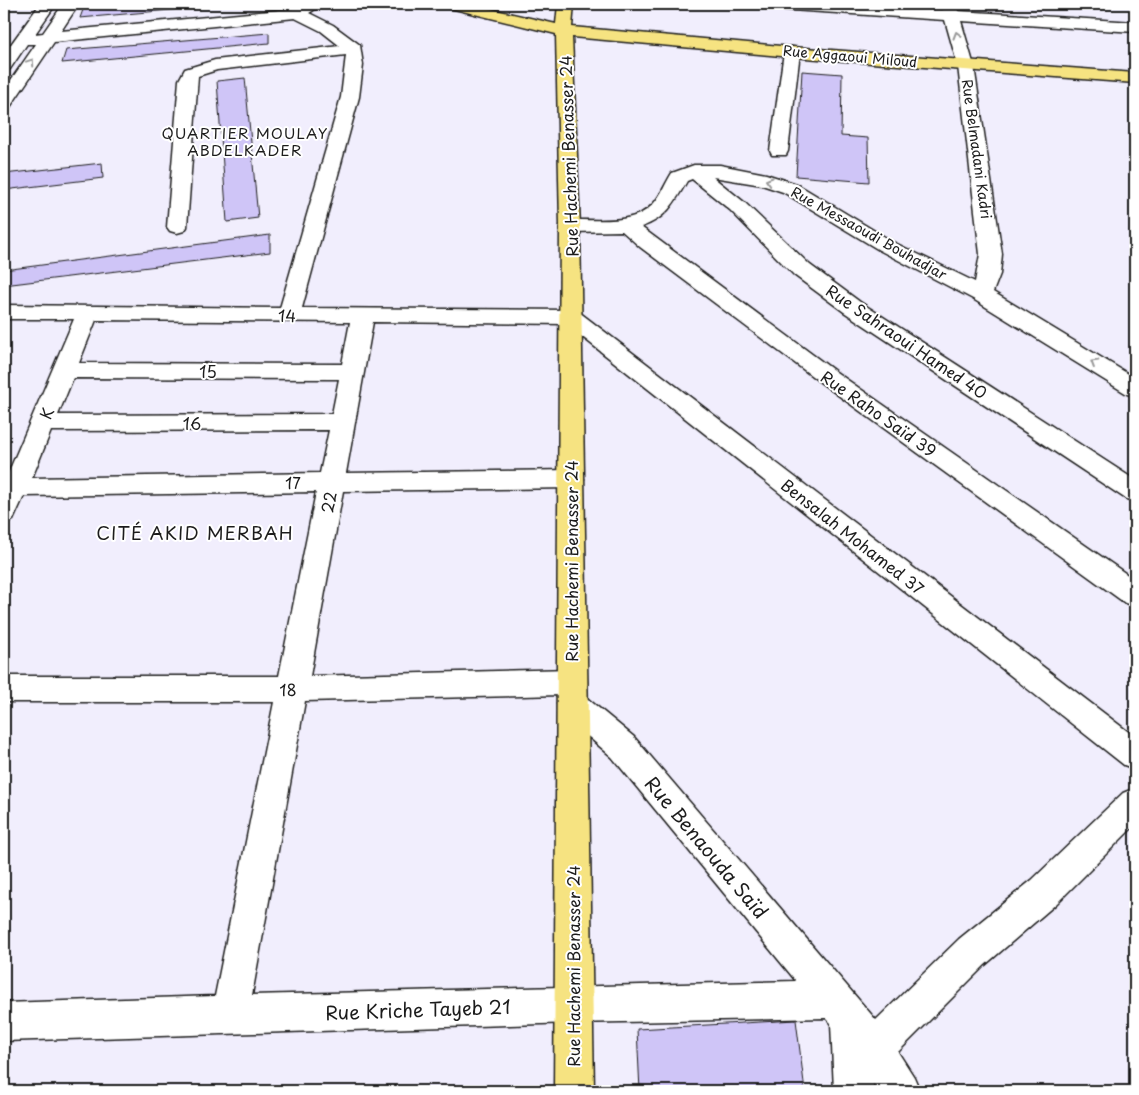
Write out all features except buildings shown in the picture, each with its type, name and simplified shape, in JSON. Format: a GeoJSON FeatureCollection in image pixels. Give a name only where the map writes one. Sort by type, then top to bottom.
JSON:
{"type":"FeatureCollection","features":[{"type":"Feature","properties":{"kind":"main road","name":"Rue Aggaoui Miloud"},"geometry":{"type":"LineString","coordinates":[[452,4],[565,17],[792,52],[1135,78]]}},
{"type":"Feature","properties":{"kind":"main road","name":"Rue Hachemi Benasser 24"},"geometry":{"type":"LineString","coordinates":[[565,17],[571,317],[574,1091]]}},
{"type":"Feature","properties":{"kind":"street"},"geometry":{"type":"LineString","coordinates":[[4,65],[48,4]]}},
{"type":"Feature","properties":{"kind":"street"},"geometry":{"type":"LineString","coordinates":[[4,103],[67,10],[68,4]]}},
{"type":"Feature","properties":{"kind":"street"},"geometry":{"type":"LineString","coordinates":[[775,4],[949,9],[1135,27]]}},
{"type":"Feature","properties":{"kind":"street"},"geometry":{"type":"LineString","coordinates":[[22,40],[47,39],[305,8],[354,49],[355,65],[350,97],[289,315]]}},
{"type":"Feature","properties":{"kind":"street","name":"Rue Belmadani Kadri"},"geometry":{"type":"LineString","coordinates":[[949,9],[966,66],[991,254],[989,274],[980,294]]}},
{"type":"Feature","properties":{"kind":"street"},"geometry":{"type":"LineString","coordinates":[[177,227],[186,130],[188,80],[191,73],[214,65],[354,49]]}},
{"type":"Feature","properties":{"kind":"street"},"geometry":{"type":"LineString","coordinates":[[779,151],[792,52]]}},
{"type":"Feature","properties":{"kind":"street"},"geometry":{"type":"LineString","coordinates":[[570,226],[627,225],[646,219],[662,207],[679,176],[694,171]]}},
{"type":"Feature","properties":{"kind":"street","name":"Rue Messaoudi Bouhadjar"},"geometry":{"type":"LineString","coordinates":[[694,171],[734,173],[790,188],[886,246],[980,294],[1135,388]]}},
{"type":"Feature","properties":{"kind":"street","name":"Rue Sahraoui Hamed 40"},"geometry":{"type":"LineString","coordinates":[[694,171],[737,206],[802,270],[852,307],[1135,492]]}},
{"type":"Feature","properties":{"kind":"street","name":"Rue Raho Saïd 39"},"geometry":{"type":"LineString","coordinates":[[627,225],[647,243],[828,377],[1135,595]]}},
{"type":"Feature","properties":{"kind":"street","name":"14"},"geometry":{"type":"LineString","coordinates":[[4,312],[571,317]]}},
{"type":"Feature","properties":{"kind":"street","name":"K"},"geometry":{"type":"LineString","coordinates":[[4,513],[88,313]]}},
{"type":"Feature","properties":{"kind":"street","name":"22"},"geometry":{"type":"LineString","coordinates":[[230,1015],[290,689],[332,482],[362,316]]}},
{"type":"Feature","properties":{"kind":"street","name":"Bensalah Mohamed 37"},"geometry":{"type":"LineString","coordinates":[[571,317],[1135,754]]}},
{"type":"Feature","properties":{"kind":"street","name":"15"},"geometry":{"type":"LineString","coordinates":[[64,370],[352,372]]}},
{"type":"Feature","properties":{"kind":"street","name":"16"},"geometry":{"type":"LineString","coordinates":[[41,423],[342,422]]}},
{"type":"Feature","properties":{"kind":"street","name":"17"},"geometry":{"type":"LineString","coordinates":[[15,487],[571,479]]}},
{"type":"Feature","properties":{"kind":"street","name":"18"},"geometry":{"type":"LineString","coordinates":[[4,689],[290,689],[572,693]]}},
{"type":"Feature","properties":{"kind":"street","name":"Rue Benaouda Saïd"},"geometry":{"type":"LineString","coordinates":[[572,693],[623,747],[840,1008],[874,1050],[900,1091]]}},
{"type":"Feature","properties":{"kind":"street"},"geometry":{"type":"LineString","coordinates":[[874,1050],[972,952],[1044,892],[1135,803]]}},
{"type":"Feature","properties":{"kind":"street","name":"Rue Kriche Tayeb 21"},"geometry":{"type":"LineString","coordinates":[[4,1022],[573,1004],[840,1008]]}},
{"type":"Feature","properties":{"kind":"street"},"geometry":{"type":"LineString","coordinates":[[840,1008],[854,1091]]}},
{"type":"Feature","properties":{"kind":"district","name":"QUARTIER MOULAY ABDELKADER"},"geometry":{"type":"Point","coordinates":[245,140]}},
{"type":"Feature","properties":{"kind":"district","name":"CITÉ AKID MERBAH"},"geometry":{"type":"Point","coordinates":[195,532]}}]}
